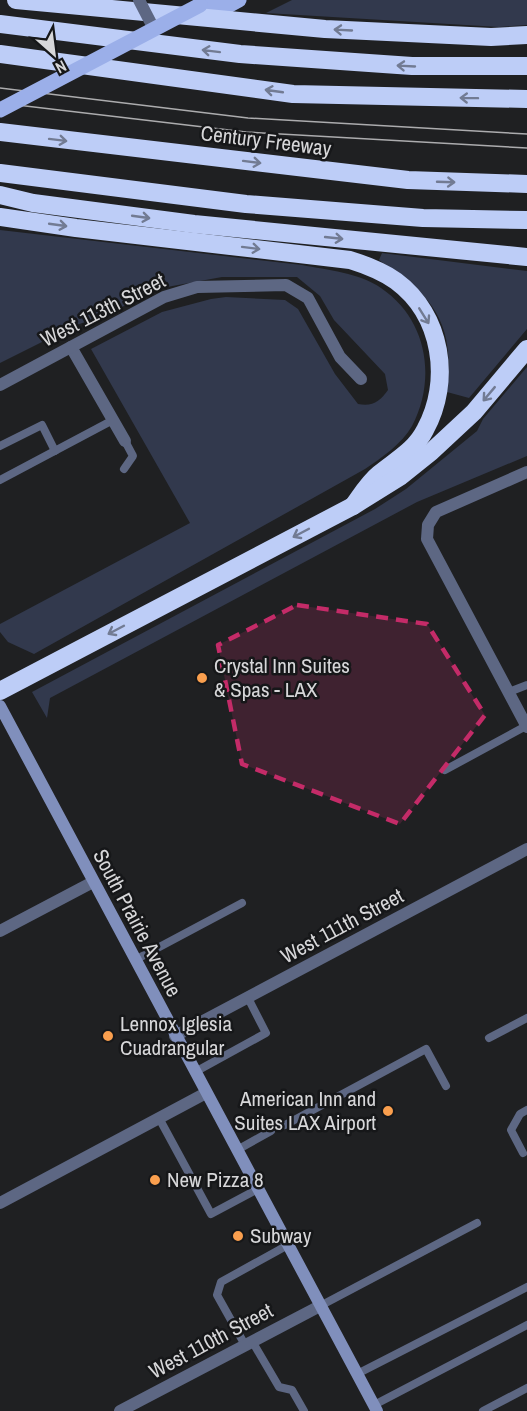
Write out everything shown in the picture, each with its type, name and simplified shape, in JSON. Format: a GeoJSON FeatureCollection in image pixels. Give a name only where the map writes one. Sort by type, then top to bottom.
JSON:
{"type":"FeatureCollection","features":[{"type":"Feature","properties":{"kind":"highway"},"geometry":{"type":"LineString","coordinates":[[16,0],[325,29],[491,37],[527,35]]}},
{"type":"Feature","properties":{"kind":"highway"},"geometry":{"type":"LineString","coordinates":[[0,24],[240,54],[412,66],[527,66]]}},
{"type":"Feature","properties":{"kind":"highway"},"geometry":{"type":"LineString","coordinates":[[0,54],[292,94],[527,99]]}},
{"type":"Feature","properties":{"kind":"highway","name":"Century Freeway"},"geometry":{"type":"LineString","coordinates":[[0,132],[408,180],[527,184]]}},
{"type":"Feature","properties":{"kind":"highway"},"geometry":{"type":"LineString","coordinates":[[0,173],[171,196],[339,212],[423,218],[527,220]]}},
{"type":"Feature","properties":{"kind":"highway"},"geometry":{"type":"LineString","coordinates":[[0,195],[33,203],[194,224],[527,257]]}},
{"type":"Feature","properties":{"kind":"highway"},"geometry":{"type":"LineString","coordinates":[[0,217],[350,260],[375,268],[397,282],[416,303],[431,327],[440,354],[440,379],[436,405],[425,431],[412,447],[377,475],[353,506]]}},
{"type":"Feature","properties":{"kind":"highway"},"geometry":{"type":"LineString","coordinates":[[0,691],[353,506],[401,476],[431,452],[474,411],[527,349]]}},
{"type":"Feature","properties":{"kind":"main road"},"geometry":{"type":"LineString","coordinates":[[0,110],[201,3],[228,6],[239,0]]}},
{"type":"Feature","properties":{"kind":"main road","name":"South Prairie Avenue"},"geometry":{"type":"LineString","coordinates":[[0,706],[375,1408]]}},
{"type":"Feature","properties":{"kind":"street"},"geometry":{"type":"LineString","coordinates":[[139,0],[154,29]]}},
{"type":"Feature","properties":{"kind":"street","name":"West 113th Street"},"geometry":{"type":"LineString","coordinates":[[0,385],[164,297],[197,287],[286,285],[308,298],[340,357],[361,379]]}},
{"type":"Feature","properties":{"kind":"street"},"geometry":{"type":"LineString","coordinates":[[71,346],[125,441]]}},
{"type":"Feature","properties":{"kind":"street"},"geometry":{"type":"LineString","coordinates":[[527,472],[436,512],[428,525],[427,539],[527,726]]}},
{"type":"Feature","properties":{"kind":"street","name":"West 111th Street"},"geometry":{"type":"LineString","coordinates":[[175,1036],[527,849]]}},
{"type":"Feature","properties":{"kind":"street"},"geometry":{"type":"LineString","coordinates":[[0,931],[93,882]]}},
{"type":"Feature","properties":{"kind":"street"},"geometry":{"type":"LineString","coordinates":[[0,1203],[206,1093]]}},
{"type":"Feature","properties":{"kind":"street","name":"West 110th Street"},"geometry":{"type":"LineString","coordinates":[[120,1411],[320,1306]]}},
{"type":"Feature","properties":{"kind":"lane"},"geometry":{"type":"LineString","coordinates":[[0,480],[113,420]]}},
{"type":"Feature","properties":{"kind":"lane"},"geometry":{"type":"LineString","coordinates":[[0,446],[42,425],[55,451]]}},
{"type":"Feature","properties":{"kind":"lane"},"geometry":{"type":"LineString","coordinates":[[124,469],[133,456],[125,441]]}},
{"type":"Feature","properties":{"kind":"lane"},"geometry":{"type":"LineString","coordinates":[[509,692],[527,685]]}},
{"type":"Feature","properties":{"kind":"lane"},"geometry":{"type":"LineString","coordinates":[[445,770],[527,726]]}},
{"type":"Feature","properties":{"kind":"lane"},"geometry":{"type":"LineString","coordinates":[[135,960],[242,903]]}},
{"type":"Feature","properties":{"kind":"lane"},"geometry":{"type":"LineString","coordinates":[[195,1072],[266,1033],[248,998]]}},
{"type":"Feature","properties":{"kind":"lane"},"geometry":{"type":"LineString","coordinates":[[489,1038],[527,1017]]}},
{"type":"Feature","properties":{"kind":"lane"},"geometry":{"type":"LineString","coordinates":[[285,1125],[426,1049],[446,1086]]}},
{"type":"Feature","properties":{"kind":"lane"},"geometry":{"type":"LineString","coordinates":[[523,1153],[511,1130],[520,1114],[527,1110]]}},
{"type":"Feature","properties":{"kind":"lane"},"geometry":{"type":"LineString","coordinates":[[159,1118],[211,1214],[258,1189]]}},
{"type":"Feature","properties":{"kind":"lane"},"geometry":{"type":"LineString","coordinates":[[237,1150],[271,1131]]}},
{"type":"Feature","properties":{"kind":"lane"},"geometry":{"type":"LineString","coordinates":[[320,1306],[477,1223]]}},
{"type":"Feature","properties":{"kind":"lane"},"geometry":{"type":"LineString","coordinates":[[288,1245],[221,1282],[217,1295],[279,1387],[292,1390],[304,1411]]}},
{"type":"Feature","properties":{"kind":"lane"},"geometry":{"type":"LineString","coordinates":[[357,1374],[527,1287]]}},
{"type":"Feature","properties":{"kind":"lane"},"geometry":{"type":"LineString","coordinates":[[375,1408],[527,1325]]}},
{"type":"Feature","properties":{"kind":"lane"},"geometry":{"type":"LineString","coordinates":[[483,1411],[527,1388]]}},
{"type":"Feature","properties":{"kind":"highlighted area"},"geometry":{"type":"Polygon","coordinates":[[[297,605],[427,624],[485,715],[400,824],[242,764],[218,645],[297,605]]]}},
{"type":"Feature","properties":{"kind":"shaded area"},"geometry":{"type":"Polygon","coordinates":[[[292,0],[527,0],[527,25],[499,27],[266,13],[292,0]]]}},
{"type":"Feature","properties":{"kind":"shaded area"},"geometry":{"type":"Polygon","coordinates":[[[0,230],[302,265],[343,273],[373,283],[397,301],[409,316],[418,333],[423,351],[424,389],[420,408],[412,426],[397,445],[365,469],[34,654],[8,642],[0,632],[0,624],[190,523],[91,349],[162,312],[211,299],[226,297],[285,300],[298,309],[335,374],[358,404],[368,405],[376,402],[388,390],[385,374],[334,320],[320,296],[297,277],[222,277],[156,289],[88,325],[85,322],[74,326],[0,363],[0,230]]]}},
{"type":"Feature","properties":{"kind":"shaded area"},"geometry":{"type":"Polygon","coordinates":[[[382,253],[527,271],[527,329],[469,398],[447,392],[449,368],[447,347],[444,329],[437,314],[414,286],[379,260],[382,253]]]}},
{"type":"Feature","properties":{"kind":"shaded area"},"geometry":{"type":"Polygon","coordinates":[[[527,367],[527,456],[417,502],[50,698],[47,718],[32,692],[375,509],[406,489],[477,431],[483,419],[527,367]]]}},
{"type":"Feature","properties":{"kind":"tram line"},"geometry":{"type":"LineString","coordinates":[[0,88],[248,118],[527,134]]}},
{"type":"Feature","properties":{"kind":"tram line"},"geometry":{"type":"LineString","coordinates":[[0,103],[246,132],[527,148]]}},
{"type":"Feature","properties":{"kind":"place","name":"Crystal Inn Suites & Spas - LAX"},"geometry":{"type":"Point","coordinates":[202,678]}},
{"type":"Feature","properties":{"kind":"place","name":"Lennox Iglesia Cuadrangular"},"geometry":{"type":"Point","coordinates":[108,1036]}},
{"type":"Feature","properties":{"kind":"place","name":"American Inn and Suites LAX Airport"},"geometry":{"type":"Point","coordinates":[388,1111]}},
{"type":"Feature","properties":{"kind":"place","name":"New Pizza 8"},"geometry":{"type":"Point","coordinates":[155,1180]}},
{"type":"Feature","properties":{"kind":"place","name":"Subway"},"geometry":{"type":"Point","coordinates":[238,1236]}}]}
